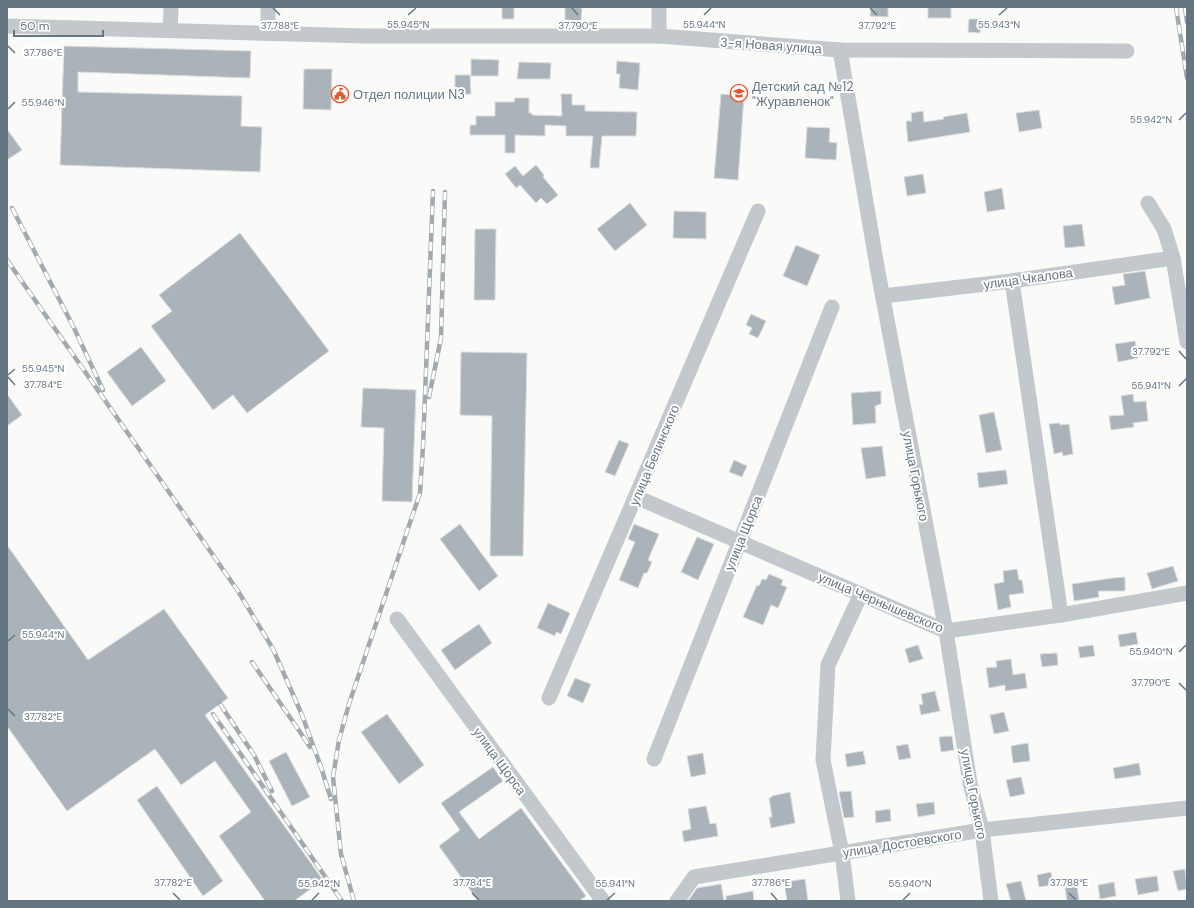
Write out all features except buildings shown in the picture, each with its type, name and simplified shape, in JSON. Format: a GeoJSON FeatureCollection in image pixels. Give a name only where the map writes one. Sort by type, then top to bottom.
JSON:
{"type":"FeatureCollection","features":[{"type":"Feature","properties":{"kind":"street"},"geometry":{"type":"LineString","coordinates":[[170,30],[171,7]]}},
{"type":"Feature","properties":{"kind":"street"},"geometry":{"type":"LineString","coordinates":[[268,7],[268,33]]}},
{"type":"Feature","properties":{"kind":"street"},"geometry":{"type":"LineString","coordinates":[[659,7],[659,36]]}},
{"type":"Feature","properties":{"kind":"street","name":"3-я Новая улица"},"geometry":{"type":"LineString","coordinates":[[7,26],[366,36],[659,36],[840,50],[1127,51]]}},
{"type":"Feature","properties":{"kind":"street","name":"улица Горького"},"geometry":{"type":"LineString","coordinates":[[840,50],[883,296],[946,631],[970,783],[982,830],[991,901]]}},
{"type":"Feature","properties":{"kind":"street"},"geometry":{"type":"LineString","coordinates":[[1148,203],[1164,229],[1173,258],[1187,342]]}},
{"type":"Feature","properties":{"kind":"street","name":"улица Белинского"},"geometry":{"type":"LineString","coordinates":[[549,698],[758,211]]}},
{"type":"Feature","properties":{"kind":"street","name":"улица Чкалова"},"geometry":{"type":"LineString","coordinates":[[883,296],[1012,281],[1173,258]]}},
{"type":"Feature","properties":{"kind":"street"},"geometry":{"type":"LineString","coordinates":[[1012,281],[1061,615]]}},
{"type":"Feature","properties":{"kind":"street","name":"улица Щорса"},"geometry":{"type":"LineString","coordinates":[[654,759],[832,307]]}},
{"type":"Feature","properties":{"kind":"street","name":"улица Чернышевского"},"geometry":{"type":"LineString","coordinates":[[636,497],[946,631],[1061,615],[1187,593]]}},
{"type":"Feature","properties":{"kind":"street"},"geometry":{"type":"LineString","coordinates":[[848,901],[842,853],[822,760],[828,665],[860,594]]}},
{"type":"Feature","properties":{"kind":"street","name":"улица Щорса"},"geometry":{"type":"LineString","coordinates":[[397,619],[603,901]]}},
{"type":"Feature","properties":{"kind":"street","name":"улица Достоевского"},"geometry":{"type":"LineString","coordinates":[[677,901],[694,877],[982,830],[1187,808]]}},
{"type":"Feature","properties":{"kind":"railway"},"geometry":{"type":"LineString","coordinates":[[1176,7],[1187,78]]}},
{"type":"Feature","properties":{"kind":"railway"},"geometry":{"type":"LineString","coordinates":[[1185,7],[1187,22]]}},
{"type":"Feature","properties":{"kind":"railway"},"geometry":{"type":"LineString","coordinates":[[354,901],[341,854],[333,777],[339,740],[349,704],[420,493],[433,191]]}},
{"type":"Feature","properties":{"kind":"railway"},"geometry":{"type":"LineString","coordinates":[[429,397],[441,338],[445,192]]}},
{"type":"Feature","properties":{"kind":"railway"},"geometry":{"type":"LineString","coordinates":[[12,208],[74,328],[103,390]]}},
{"type":"Feature","properties":{"kind":"railway"},"geometry":{"type":"LineString","coordinates":[[7,260],[238,591],[273,649],[302,715],[321,767]]}},
{"type":"Feature","properties":{"kind":"railway"},"geometry":{"type":"LineString","coordinates":[[252,662],[310,747]]}},
{"type":"Feature","properties":{"kind":"railway"},"geometry":{"type":"LineString","coordinates":[[220,704],[254,755],[272,791]]}},
{"type":"Feature","properties":{"kind":"railway"},"geometry":{"type":"LineString","coordinates":[[213,714],[342,901]]}},
{"type":"Feature","properties":{"kind":"railway"},"geometry":{"type":"LineString","coordinates":[[319,763],[331,799]]}},
{"type":"Feature","properties":{"kind":"place","name":"Детский сад №12 \"Журавленок\""},"geometry":{"type":"Point","coordinates":[739,93]}},
{"type":"Feature","properties":{"kind":"place","name":"Отдел полиции N3"},"geometry":{"type":"Point","coordinates":[340,94]}}]}
